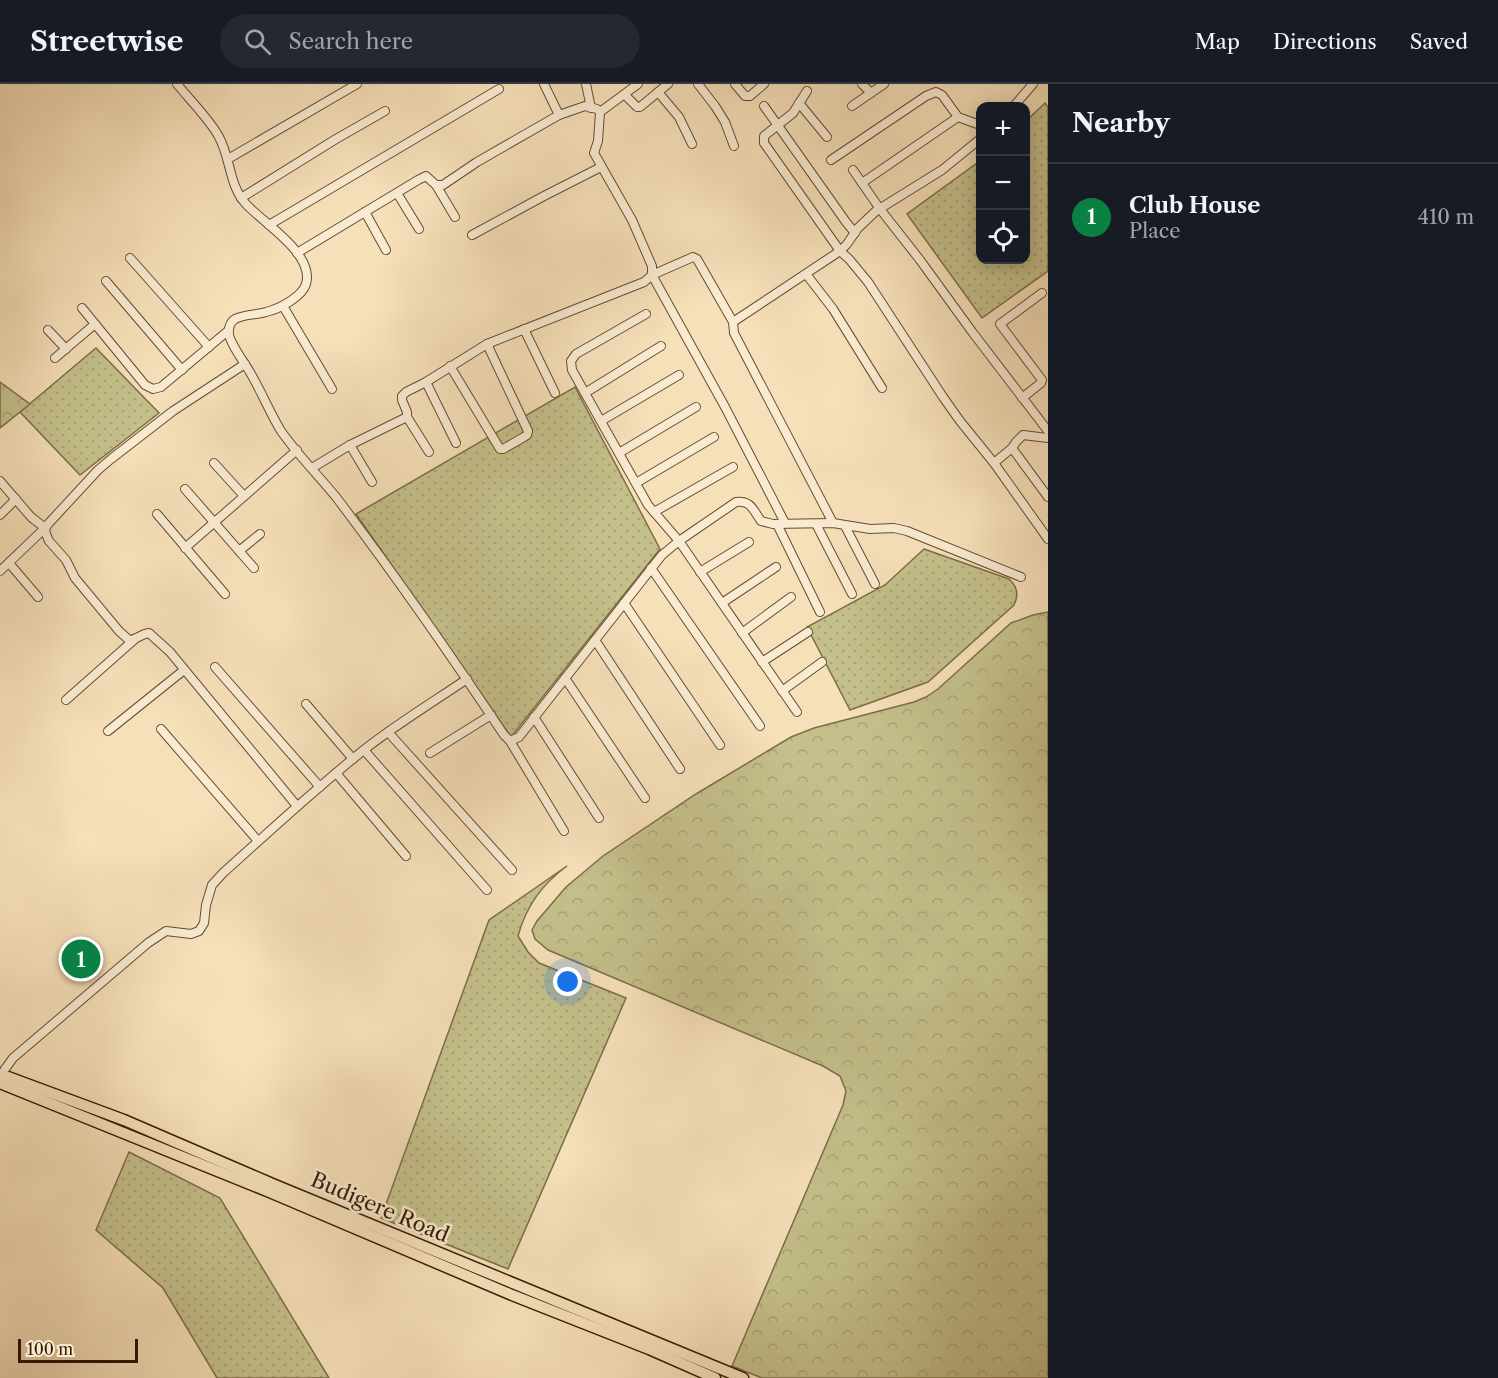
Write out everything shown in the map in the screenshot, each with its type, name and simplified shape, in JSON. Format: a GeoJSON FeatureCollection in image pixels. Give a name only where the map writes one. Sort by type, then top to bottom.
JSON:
{"type":"FeatureCollection","features":[{"type":"Feature","properties":{"kind":"main road","name":"Budigere Road"},"geometry":{"type":"LineString","coordinates":[[0,1074],[124,1120],[275,1185],[743,1378]]}},
{"type":"Feature","properties":{"kind":"main road","name":"Budigere Road"},"geometry":{"type":"LineString","coordinates":[[0,1083],[262,1189],[715,1378]]}},
{"type":"Feature","properties":{"kind":"street"},"geometry":{"type":"LineString","coordinates":[[177,84],[218,135],[228,159],[235,187],[241,198],[297,253],[305,266],[307,282],[301,293],[283,306],[235,319],[231,323],[229,336],[282,431],[335,496],[467,679],[510,741],[564,831]]}},
{"type":"Feature","properties":{"kind":"street"},"geometry":{"type":"LineString","coordinates":[[228,159],[357,84]]}},
{"type":"Feature","properties":{"kind":"street"},"geometry":{"type":"LineString","coordinates":[[544,84],[559,115]]}},
{"type":"Feature","properties":{"kind":"street"},"geometry":{"type":"LineString","coordinates":[[586,84],[596,110],[598,141],[594,153],[632,220],[652,266],[652,275],[725,407],[820,612]]}},
{"type":"Feature","properties":{"kind":"street"},"geometry":{"type":"LineString","coordinates":[[436,185],[443,185],[477,162],[559,115],[585,106],[596,110],[625,95],[638,84]]}},
{"type":"Feature","properties":{"kind":"street"},"geometry":{"type":"LineString","coordinates":[[625,95],[637,107],[640,107],[668,84]]}},
{"type":"Feature","properties":{"kind":"street"},"geometry":{"type":"LineString","coordinates":[[698,84],[715,106],[734,146]]}},
{"type":"Feature","properties":{"kind":"street"},"geometry":{"type":"LineString","coordinates":[[735,84],[745,96],[750,96],[764,84]]}},
{"type":"Feature","properties":{"kind":"street"},"geometry":{"type":"LineString","coordinates":[[862,84],[871,93]]}},
{"type":"Feature","properties":{"kind":"street"},"geometry":{"type":"LineString","coordinates":[[852,106],[884,84]]}},
{"type":"Feature","properties":{"kind":"street"},"geometry":{"type":"LineString","coordinates":[[1017,102],[1033,84]]}},
{"type":"Feature","properties":{"kind":"street"},"geometry":{"type":"LineString","coordinates":[[268,225],[499,89]]}},
{"type":"Feature","properties":{"kind":"street"},"geometry":{"type":"LineString","coordinates":[[807,91],[793,113],[764,136],[764,143],[840,251],[868,282],[943,397],[1048,539]]}},
{"type":"Feature","properties":{"kind":"street"},"geometry":{"type":"LineString","coordinates":[[658,92],[679,117],[692,144]]}},
{"type":"Feature","properties":{"kind":"street"},"geometry":{"type":"LineString","coordinates":[[831,160],[926,96],[936,92],[942,94],[958,117],[976,123]]}},
{"type":"Feature","properties":{"kind":"street"},"geometry":{"type":"LineString","coordinates":[[799,103],[827,137]]}},
{"type":"Feature","properties":{"kind":"street"},"geometry":{"type":"LineString","coordinates":[[764,106],[855,233]]}},
{"type":"Feature","properties":{"kind":"street"},"geometry":{"type":"LineString","coordinates":[[241,198],[385,111]]}},
{"type":"Feature","properties":{"kind":"street"},"geometry":{"type":"LineString","coordinates":[[862,183],[958,117]]}},
{"type":"Feature","properties":{"kind":"street"},"geometry":{"type":"LineString","coordinates":[[733,322],[840,251],[869,217],[942,170],[976,143]]}},
{"type":"Feature","properties":{"kind":"street"},"geometry":{"type":"LineString","coordinates":[[471,235],[601,167]]}},
{"type":"Feature","properties":{"kind":"street"},"geometry":{"type":"LineString","coordinates":[[853,170],[1048,431]]}},
{"type":"Feature","properties":{"kind":"street"},"geometry":{"type":"LineString","coordinates":[[297,253],[426,176],[436,185],[454,217]]}},
{"type":"Feature","properties":{"kind":"street"},"geometry":{"type":"LineString","coordinates":[[397,194],[419,229]]}},
{"type":"Feature","properties":{"kind":"street"},"geometry":{"type":"LineString","coordinates":[[365,212],[386,250]]}},
{"type":"Feature","properties":{"kind":"street"},"geometry":{"type":"LineString","coordinates":[[130,258],[209,347]]}},
{"type":"Feature","properties":{"kind":"street"},"geometry":{"type":"LineString","coordinates":[[429,452],[407,417],[402,400],[406,392],[487,344],[644,282],[652,275],[693,258],[700,262],[733,322],[734,333],[833,524]]}},
{"type":"Feature","properties":{"kind":"street"},"geometry":{"type":"LineString","coordinates":[[806,274],[833,309],[882,388]]}},
{"type":"Feature","properties":{"kind":"street"},"geometry":{"type":"LineString","coordinates":[[106,281],[182,370]]}},
{"type":"Feature","properties":{"kind":"street"},"geometry":{"type":"LineString","coordinates":[[1022,399],[1042,380],[1000,324],[1042,293]]}},
{"type":"Feature","properties":{"kind":"street"},"geometry":{"type":"LineString","coordinates":[[283,306],[332,389]]}},
{"type":"Feature","properties":{"kind":"street"},"geometry":{"type":"LineString","coordinates":[[82,308],[145,385],[153,389],[161,387],[229,330]]}},
{"type":"Feature","properties":{"kind":"street"},"geometry":{"type":"LineString","coordinates":[[646,314],[576,354],[571,361],[572,370],[648,505],[679,541],[796,712]]}},
{"type":"Feature","properties":{"kind":"street"},"geometry":{"type":"LineString","coordinates":[[55,358],[95,324]]}},
{"type":"Feature","properties":{"kind":"street"},"geometry":{"type":"LineString","coordinates":[[524,329],[555,393]]}},
{"type":"Feature","properties":{"kind":"street"},"geometry":{"type":"LineString","coordinates":[[48,330],[66,349]]}},
{"type":"Feature","properties":{"kind":"street"},"geometry":{"type":"LineString","coordinates":[[450,366],[500,449],[524,437],[528,431],[487,344]]}},
{"type":"Feature","properties":{"kind":"street"},"geometry":{"type":"LineString","coordinates":[[585,393],[661,346]]}},
{"type":"Feature","properties":{"kind":"street"},"geometry":{"type":"LineString","coordinates":[[0,571],[45,528],[104,464],[173,411],[245,364]]}},
{"type":"Feature","properties":{"kind":"street"},"geometry":{"type":"LineString","coordinates":[[601,421],[679,375]]}},
{"type":"Feature","properties":{"kind":"street"},"geometry":{"type":"LineString","coordinates":[[426,382],[456,443]]}},
{"type":"Feature","properties":{"kind":"street"},"geometry":{"type":"LineString","coordinates":[[618,453],[696,406]]}},
{"type":"Feature","properties":{"kind":"street"},"geometry":{"type":"LineString","coordinates":[[312,468],[350,445],[407,417]]}},
{"type":"Feature","properties":{"kind":"street"},"geometry":{"type":"LineString","coordinates":[[994,463],[1023,435],[1048,438]]}},
{"type":"Feature","properties":{"kind":"street"},"geometry":{"type":"LineString","coordinates":[[636,483],[714,437]]}},
{"type":"Feature","properties":{"kind":"street"},"geometry":{"type":"LineString","coordinates":[[350,445],[372,482]]}},
{"type":"Feature","properties":{"kind":"street"},"geometry":{"type":"LineString","coordinates":[[1012,448],[1048,497]]}},
{"type":"Feature","properties":{"kind":"street"},"geometry":{"type":"LineString","coordinates":[[185,548],[297,450]]}},
{"type":"Feature","properties":{"kind":"street"},"geometry":{"type":"LineString","coordinates":[[214,464],[244,496]]}},
{"type":"Feature","properties":{"kind":"street"},"geometry":{"type":"LineString","coordinates":[[654,512],[733,467]]}},
{"type":"Feature","properties":{"kind":"street"},"geometry":{"type":"LineString","coordinates":[[0,481],[31,517],[45,528],[49,541],[66,560],[75,578],[119,631],[129,640],[146,633],[152,635],[170,652],[297,806]]}},
{"type":"Feature","properties":{"kind":"street"},"geometry":{"type":"LineString","coordinates":[[185,489],[254,568]]}},
{"type":"Feature","properties":{"kind":"street"},"geometry":{"type":"LineString","coordinates":[[0,515],[16,500]]}},
{"type":"Feature","properties":{"kind":"street"},"geometry":{"type":"LineString","coordinates":[[510,741],[519,737],[662,555],[736,502],[750,504],[761,521],[773,524],[833,524],[907,531],[1021,577]]}},
{"type":"Feature","properties":{"kind":"street"},"geometry":{"type":"LineString","coordinates":[[157,514],[225,594]]}},
{"type":"Feature","properties":{"kind":"street"},"geometry":{"type":"LineString","coordinates":[[816,524],[852,594]]}},
{"type":"Feature","properties":{"kind":"street"},"geometry":{"type":"LineString","coordinates":[[845,526],[875,584]]}},
{"type":"Feature","properties":{"kind":"street"},"geometry":{"type":"LineString","coordinates":[[239,551],[260,534]]}},
{"type":"Feature","properties":{"kind":"street"},"geometry":{"type":"LineString","coordinates":[[700,572],[749,542]]}},
{"type":"Feature","properties":{"kind":"street"},"geometry":{"type":"LineString","coordinates":[[9,563],[38,597]]}},
{"type":"Feature","properties":{"kind":"street"},"geometry":{"type":"LineString","coordinates":[[722,603],[776,567]]}},
{"type":"Feature","properties":{"kind":"street"},"geometry":{"type":"LineString","coordinates":[[651,568],[760,726]]}},
{"type":"Feature","properties":{"kind":"street"},"geometry":{"type":"LineString","coordinates":[[742,633],[791,597]]}},
{"type":"Feature","properties":{"kind":"street"},"geometry":{"type":"LineString","coordinates":[[624,603],[720,745]]}},
{"type":"Feature","properties":{"kind":"street"},"geometry":{"type":"LineString","coordinates":[[762,662],[808,632]]}},
{"type":"Feature","properties":{"kind":"street"},"geometry":{"type":"LineString","coordinates":[[66,700],[138,637]]}},
{"type":"Feature","properties":{"kind":"street"},"geometry":{"type":"LineString","coordinates":[[595,640],[680,769]]}},
{"type":"Feature","properties":{"kind":"street"},"geometry":{"type":"LineString","coordinates":[[782,691],[822,662]]}},
{"type":"Feature","properties":{"kind":"street"},"geometry":{"type":"LineString","coordinates":[[215,667],[320,787]]}},
{"type":"Feature","properties":{"kind":"street"},"geometry":{"type":"LineString","coordinates":[[108,731],[184,670]]}},
{"type":"Feature","properties":{"kind":"street"},"geometry":{"type":"LineString","coordinates":[[565,678],[645,798]]}},
{"type":"Feature","properties":{"kind":"street"},"geometry":{"type":"LineString","coordinates":[[0,1074],[13,1058],[166,930],[191,934],[199,931],[204,923],[212,885],[223,873],[297,806],[364,750],[467,679]]}},
{"type":"Feature","properties":{"kind":"street"},"geometry":{"type":"LineString","coordinates":[[306,704],[353,759]]}},
{"type":"Feature","properties":{"kind":"street"},"geometry":{"type":"LineString","coordinates":[[430,753],[491,715]]}},
{"type":"Feature","properties":{"kind":"street"},"geometry":{"type":"LineString","coordinates":[[534,717],[599,818]]}},
{"type":"Feature","properties":{"kind":"street"},"geometry":{"type":"LineString","coordinates":[[161,729],[258,841]]}},
{"type":"Feature","properties":{"kind":"street"},"geometry":{"type":"LineString","coordinates":[[388,732],[512,870]]}},
{"type":"Feature","properties":{"kind":"street"},"geometry":{"type":"LineString","coordinates":[[364,750],[487,890]]}},
{"type":"Feature","properties":{"kind":"street"},"geometry":{"type":"LineString","coordinates":[[336,773],[406,856]]}},
{"type":"Feature","properties":{"kind":"green space"},"geometry":{"type":"Polygon","coordinates":[[[1045,103],[1048,107],[1048,271],[982,318],[907,214],[976,164],[976,264],[1030,264],[1030,117],[1045,103]]]}},
{"type":"Feature","properties":{"kind":"green space"},"geometry":{"type":"Polygon","coordinates":[[[96,348],[159,413],[80,475],[20,412],[96,348]]]}},
{"type":"Feature","properties":{"kind":"green space"},"geometry":{"type":"Polygon","coordinates":[[[0,382],[30,404],[0,428],[0,382]]]}},
{"type":"Feature","properties":{"kind":"green space"},"geometry":{"type":"Polygon","coordinates":[[[575,387],[660,549],[511,737],[356,514],[575,387]]]}},
{"type":"Feature","properties":{"kind":"green space"},"geometry":{"type":"Polygon","coordinates":[[[924,549],[1009,579],[1016,591],[1014,605],[928,682],[850,710],[807,627],[885,585],[924,549]]]}},
{"type":"Feature","properties":{"kind":"green space"},"geometry":{"type":"Polygon","coordinates":[[[1048,612],[1048,1378],[762,1378],[732,1366],[843,1105],[846,1091],[840,1076],[823,1066],[548,950],[535,939],[532,930],[566,887],[603,856],[696,794],[791,737],[814,728],[926,697],[938,689],[1011,623],[1048,612]]]}},
{"type":"Feature","properties":{"kind":"green space"},"geometry":{"type":"Polygon","coordinates":[[[567,866],[550,880],[530,905],[518,936],[528,952],[539,963],[626,998],[508,1269],[381,1218],[489,920],[567,866]]]}},
{"type":"Feature","properties":{"kind":"green space"},"geometry":{"type":"Polygon","coordinates":[[[129,1152],[220,1198],[329,1378],[217,1378],[163,1288],[96,1230],[129,1152]]]}},
{"type":"Feature","properties":{"kind":"place","name":"Club House"},"geometry":{"type":"Point","coordinates":[81,959]}}]}
